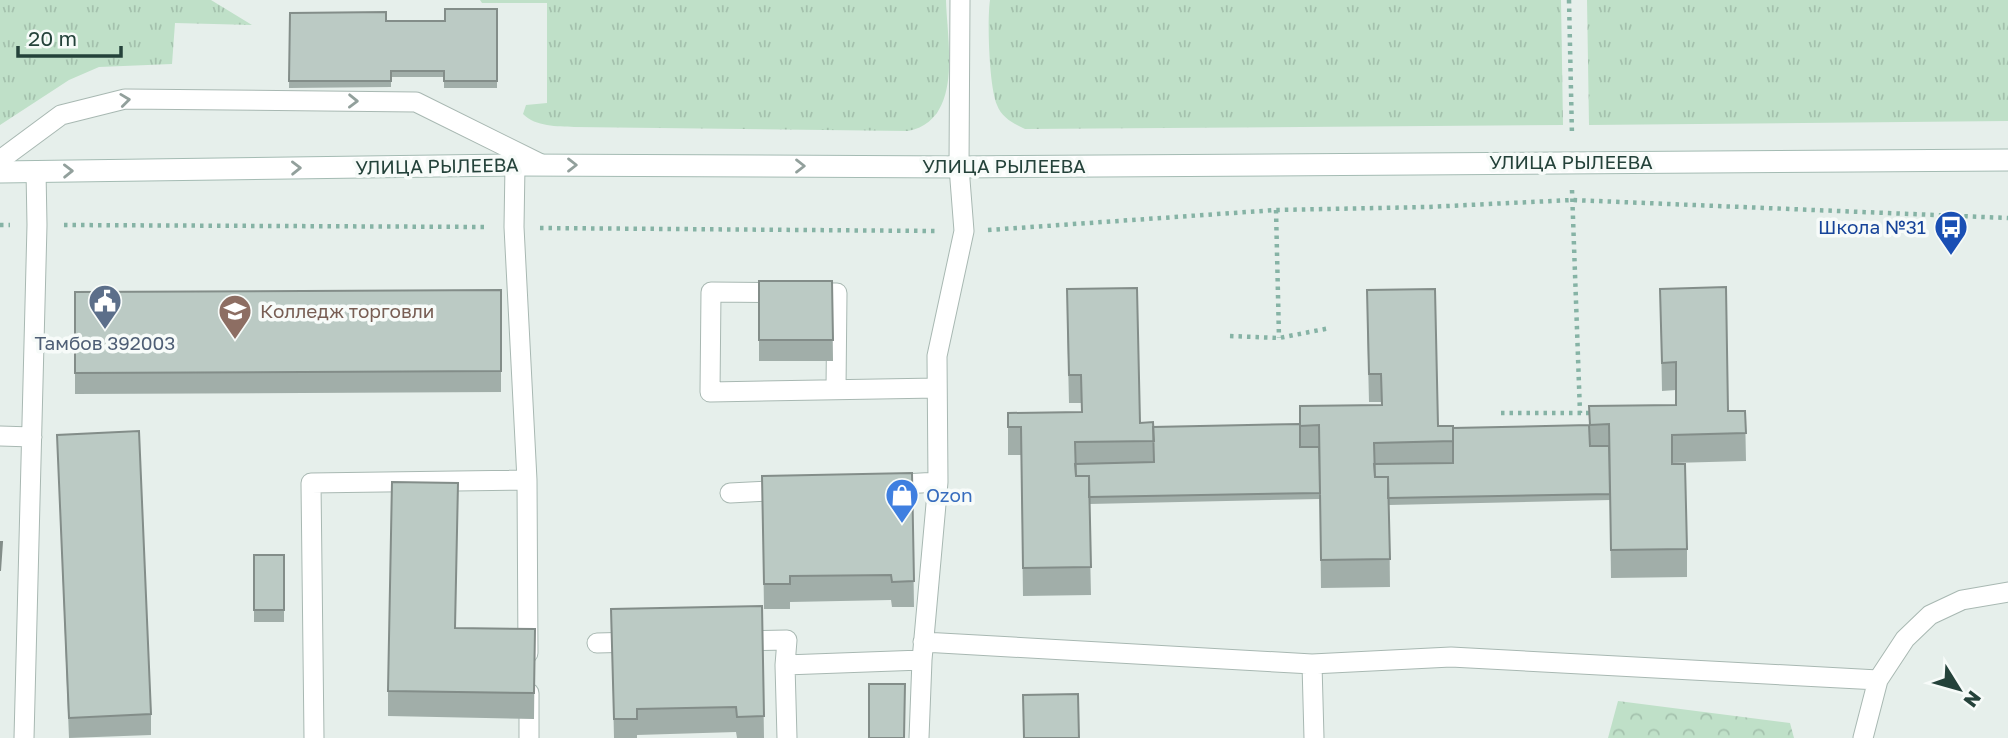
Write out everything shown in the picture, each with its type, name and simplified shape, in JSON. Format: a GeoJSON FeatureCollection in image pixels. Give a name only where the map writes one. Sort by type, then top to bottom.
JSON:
{"type":"FeatureCollection","features":[{"type":"Feature","properties":{"kind":"main road","name":"УЛИЦА РЫЛЕЕВА"},"geometry":{"type":"LineString","coordinates":[[0,172],[514,165],[958,167],[2008,160]]}},
{"type":"Feature","properties":{"kind":"lane"},"geometry":{"type":"LineString","coordinates":[[919,738],[923,651],[938,482],[937,356],[964,231],[958,167],[960,0]]}},
{"type":"Feature","properties":{"kind":"lane"},"geometry":{"type":"LineString","coordinates":[[0,160],[61,115],[125,99],[167,99],[416,102],[543,165]]}},
{"type":"Feature","properties":{"kind":"lane"},"geometry":{"type":"LineString","coordinates":[[514,165],[514,227],[527,480],[529,738]]}},
{"type":"Feature","properties":{"kind":"lane"},"geometry":{"type":"LineString","coordinates":[[24,738],[37,225],[36,171]]}},
{"type":"Feature","properties":{"kind":"lane"},"geometry":{"type":"LineString","coordinates":[[836,388],[837,293],[712,292],[710,392],[937,388]]}},
{"type":"Feature","properties":{"kind":"lane"},"geometry":{"type":"LineString","coordinates":[[0,436],[32,438]]}},
{"type":"Feature","properties":{"kind":"lane"},"geometry":{"type":"LineString","coordinates":[[314,738],[311,483],[527,480]]}},
{"type":"Feature","properties":{"kind":"lane"},"geometry":{"type":"LineString","coordinates":[[869,486],[938,482]]}},
{"type":"Feature","properties":{"kind":"lane"},"geometry":{"type":"LineString","coordinates":[[730,493],[799,489]]}},
{"type":"Feature","properties":{"kind":"lane"},"geometry":{"type":"LineString","coordinates":[[1863,738],[1878,680],[1905,639],[1930,615],[1962,600],[2008,592]]}},
{"type":"Feature","properties":{"kind":"lane"},"geometry":{"type":"LineString","coordinates":[[719,641],[787,640],[787,738]]}},
{"type":"Feature","properties":{"kind":"lane"},"geometry":{"type":"LineString","coordinates":[[597,643],[652,642]]}},
{"type":"Feature","properties":{"kind":"lane"},"geometry":{"type":"LineString","coordinates":[[785,664],[923,651],[1312,664],[1451,657],[1878,680]]}},
{"type":"Feature","properties":{"kind":"lane"},"geometry":{"type":"LineString","coordinates":[[1312,664],[1314,738]]}},
{"type":"Feature","properties":{"kind":"path"},"geometry":{"type":"LineString","coordinates":[[1569,0],[1572,200],[1580,413]]}},
{"type":"Feature","properties":{"kind":"path"},"geometry":{"type":"LineString","coordinates":[[0,225],[964,231],[1276,209],[1427,207],[1572,200],[2008,218]]}},
{"type":"Feature","properties":{"kind":"path"},"geometry":{"type":"LineString","coordinates":[[1276,209],[1279,338]]}},
{"type":"Feature","properties":{"kind":"path"},"geometry":{"type":"LineString","coordinates":[[1230,336],[1279,338],[1330,328]]}},
{"type":"Feature","properties":{"kind":"path"},"geometry":{"type":"LineString","coordinates":[[1501,413],[1605,414]]}},
{"type":"Feature","properties":{"kind":"green space"},"geometry":{"type":"Polygon","coordinates":[[[0,0],[211,0],[252,25],[175,23],[172,64],[99,67],[69,80],[0,125],[0,0]]]}},
{"type":"Feature","properties":{"kind":"green space"},"geometry":{"type":"Polygon","coordinates":[[[480,0],[946,0],[949,57],[945,96],[938,112],[926,124],[908,131],[547,125],[523,114],[526,105],[547,103],[547,3],[482,3],[480,0]]]}},
{"type":"Feature","properties":{"kind":"green space"},"geometry":{"type":"Polygon","coordinates":[[[990,0],[1561,0],[1563,125],[1025,129],[1005,117],[994,96],[989,53],[990,0]]]}},
{"type":"Feature","properties":{"kind":"green space"},"geometry":{"type":"Polygon","coordinates":[[[1587,0],[2008,0],[2008,121],[1589,125],[1587,0]]]}},
{"type":"Feature","properties":{"kind":"green space"},"geometry":{"type":"Polygon","coordinates":[[[1618,701],[1790,723],[1794,738],[1608,738],[1618,701]]]}},
{"type":"Feature","properties":{"kind":"building"},"geometry":{"type":"Polygon","coordinates":[[[445,9],[497,9],[497,81],[444,81],[444,71],[391,71],[391,81],[289,81],[290,13],[386,12],[386,21],[445,21],[445,9]]]}},
{"type":"Feature","properties":{"kind":"building"},"geometry":{"type":"Polygon","coordinates":[[[759,281],[832,281],[833,340],[759,340],[759,281]]]}},
{"type":"Feature","properties":{"kind":"building"},"geometry":{"type":"Polygon","coordinates":[[[1726,287],[1728,411],[1745,411],[1746,433],[1672,435],[1672,464],[1685,464],[1687,549],[1611,550],[1609,424],[1590,425],[1589,406],[1676,405],[1676,362],[1662,363],[1660,289],[1726,287]]]}},
{"type":"Feature","properties":{"kind":"building"},"geometry":{"type":"Polygon","coordinates":[[[1137,288],[1140,423],[1153,422],[1154,441],[1075,442],[1076,476],[1089,476],[1091,567],[1023,568],[1021,427],[1008,427],[1008,413],[1082,412],[1081,375],[1069,375],[1067,289],[1137,288]]]}},
{"type":"Feature","properties":{"kind":"building"},"geometry":{"type":"Polygon","coordinates":[[[1435,289],[1438,426],[1453,426],[1453,441],[1374,443],[1375,477],[1388,477],[1390,559],[1321,560],[1319,425],[1300,426],[1300,406],[1382,405],[1381,374],[1369,374],[1367,290],[1435,289]]]}},
{"type":"Feature","properties":{"kind":"building"},"geometry":{"type":"Polygon","coordinates":[[[501,290],[501,371],[75,373],[75,292],[501,290]]]}},
{"type":"Feature","properties":{"kind":"building"},"geometry":{"type":"Polygon","coordinates":[[[1300,424],[1300,447],[1319,447],[1320,493],[1089,497],[1089,476],[1076,476],[1075,464],[1154,462],[1153,427],[1300,424]]]}},
{"type":"Feature","properties":{"kind":"building"},"geometry":{"type":"Polygon","coordinates":[[[1589,425],[1590,446],[1609,446],[1610,494],[1388,498],[1388,477],[1375,477],[1374,464],[1453,463],[1453,428],[1589,425]]]}},
{"type":"Feature","properties":{"kind":"building"},"geometry":{"type":"Polygon","coordinates":[[[139,431],[151,714],[69,718],[57,435],[139,431]]]}},
{"type":"Feature","properties":{"kind":"building"},"geometry":{"type":"Polygon","coordinates":[[[912,473],[914,581],[892,582],[891,575],[790,576],[790,584],[764,584],[762,476],[912,473]]]}},
{"type":"Feature","properties":{"kind":"building"},"geometry":{"type":"Polygon","coordinates":[[[392,482],[458,483],[455,628],[535,629],[534,693],[388,691],[392,482]]]}},
{"type":"Feature","properties":{"kind":"building"},"geometry":{"type":"Polygon","coordinates":[[[254,555],[284,555],[284,610],[254,610],[254,555]]]}},
{"type":"Feature","properties":{"kind":"building"},"geometry":{"type":"Polygon","coordinates":[[[762,606],[764,716],[737,717],[736,707],[637,709],[637,719],[614,719],[611,609],[762,606]]]}},
{"type":"Feature","properties":{"kind":"building"},"geometry":{"type":"Polygon","coordinates":[[[869,684],[905,684],[904,738],[869,738],[869,684]]]}},
{"type":"Feature","properties":{"kind":"building"},"geometry":{"type":"Polygon","coordinates":[[[1078,694],[1079,738],[1024,738],[1023,695],[1078,694]]]}},
{"type":"Feature","properties":{"kind":"place","name":"Школа №31"},"geometry":{"type":"Point","coordinates":[1951,257]}},
{"type":"Feature","properties":{"kind":"place","name":"Тамбов 392003"},"geometry":{"type":"Point","coordinates":[105,331]}},
{"type":"Feature","properties":{"kind":"place","name":"Колледж торговли"},"geometry":{"type":"Point","coordinates":[235,341]}},
{"type":"Feature","properties":{"kind":"place","name":"Ozon"},"geometry":{"type":"Point","coordinates":[902,525]}}]}
